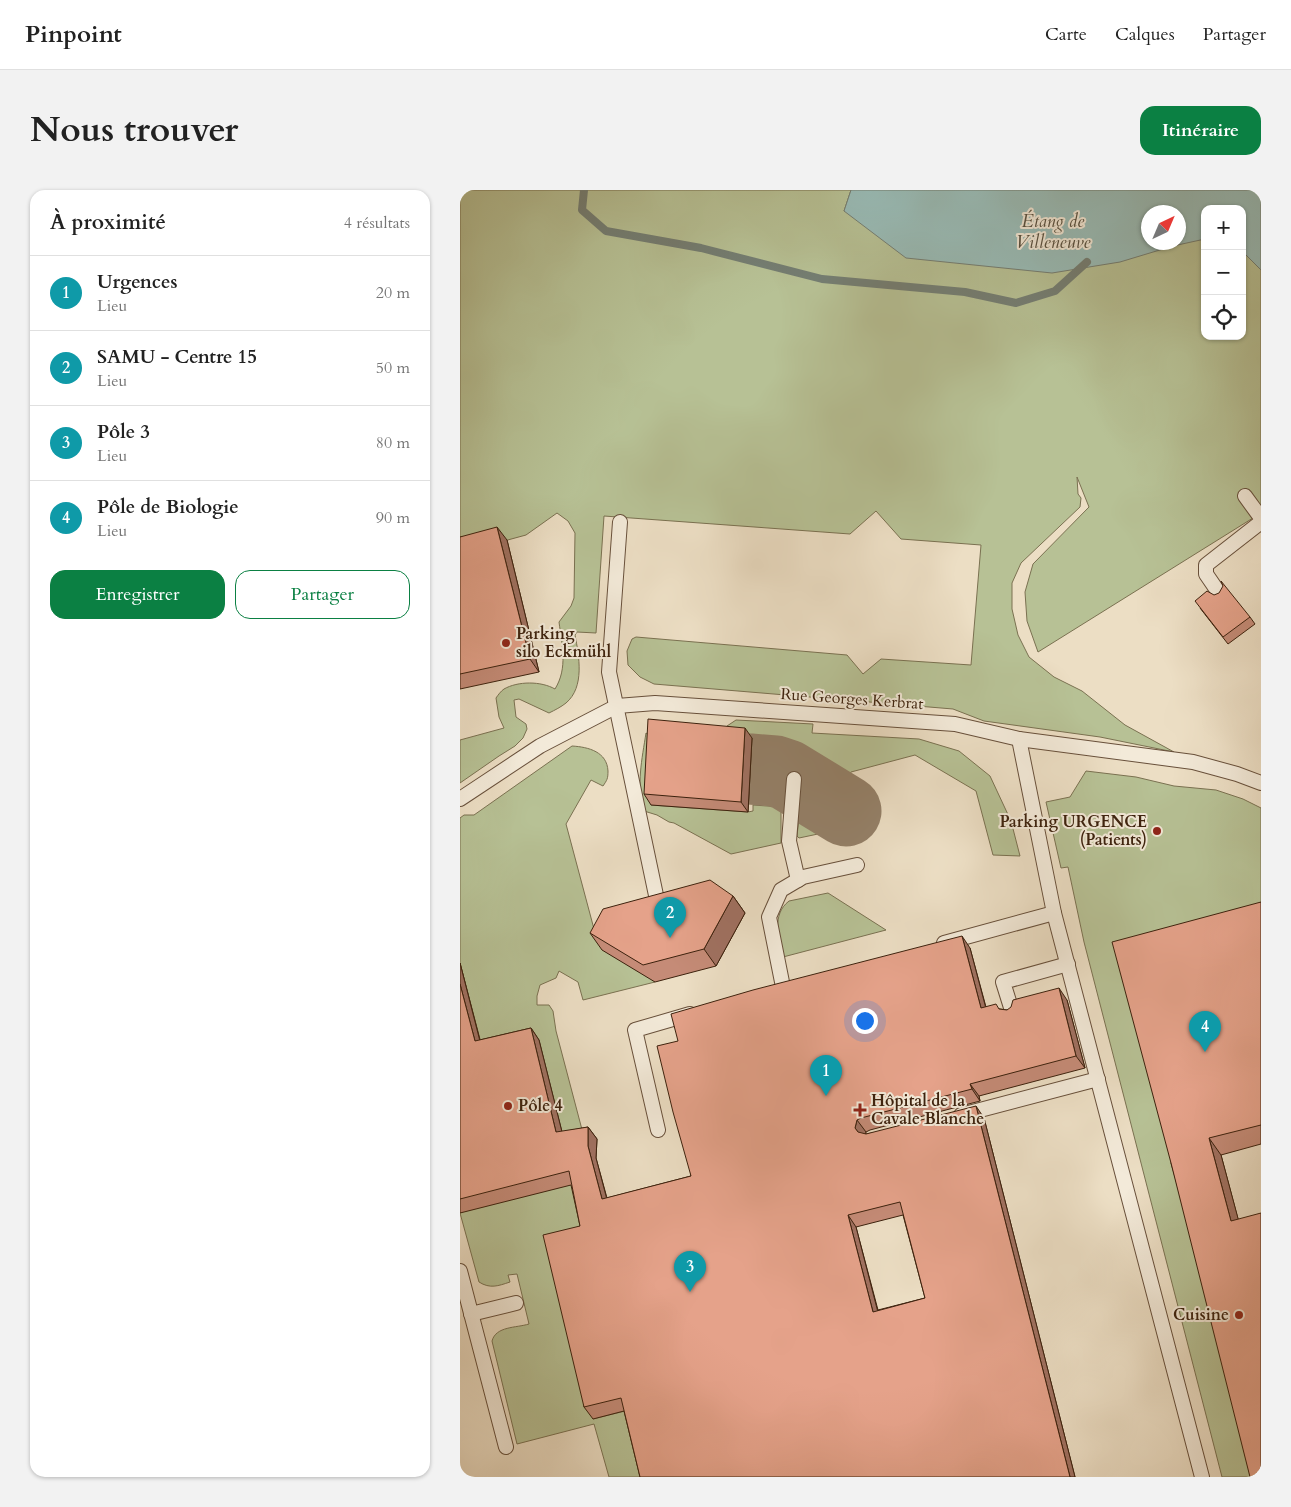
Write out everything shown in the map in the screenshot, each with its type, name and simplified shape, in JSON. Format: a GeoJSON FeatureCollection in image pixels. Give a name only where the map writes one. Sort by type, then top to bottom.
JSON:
{"type":"FeatureCollection","features":[{"type":"Feature","properties":{"kind":"lane"},"geometry":{"type":"LineString","coordinates":[[1245,496],[1261,518]]}},
{"type":"Feature","properties":{"kind":"lane"},"geometry":{"type":"LineString","coordinates":[[620,522],[609,672],[657,900]]}},
{"type":"Feature","properties":{"kind":"lane"},"geometry":{"type":"LineString","coordinates":[[1219,593],[1206,574],[1206,565],[1261,522]]}},
{"type":"Feature","properties":{"kind":"lane","name":"Rue Georges Kerbrat"},"geometry":{"type":"LineString","coordinates":[[460,799],[540,746],[617,706],[655,703],[955,724],[1019,739],[1193,762],[1237,774],[1261,783]]}},
{"type":"Feature","properties":{"kind":"lane"},"geometry":{"type":"LineString","coordinates":[[1019,739],[1054,912],[1202,1477]]}},
{"type":"Feature","properties":{"kind":"lane"},"geometry":{"type":"LineString","coordinates":[[794,779],[790,841],[798,880]]}},
{"type":"Feature","properties":{"kind":"lane"},"geometry":{"type":"LineString","coordinates":[[783,987],[769,917],[781,890],[804,877],[857,865]]}},
{"type":"Feature","properties":{"kind":"lane"},"geometry":{"type":"LineString","coordinates":[[933,946],[1054,912]]}},
{"type":"Feature","properties":{"kind":"lane"},"geometry":{"type":"LineString","coordinates":[[1013,1014],[1003,982],[1068,964]]}},
{"type":"Feature","properties":{"kind":"lane"},"geometry":{"type":"LineString","coordinates":[[658,1130],[635,1030],[700,1012]]}},
{"type":"Feature","properties":{"kind":"lane"},"geometry":{"type":"LineString","coordinates":[[949,1118],[1098,1079]]}},
{"type":"Feature","properties":{"kind":"lane"},"geometry":{"type":"LineString","coordinates":[[460,1271],[506,1447]]}},
{"type":"Feature","properties":{"kind":"lane"},"geometry":{"type":"LineString","coordinates":[[471,1314],[516,1303]]}},
{"type":"Feature","properties":{"kind":"green space"},"geometry":{"type":"Polygon","coordinates":[[[460,190],[851,190],[844,211],[1141,243],[1141,250],[1186,250],[1186,242],[1201,238],[1201,340],[1246,340],[1246,253],[1261,270],[1261,513],[1038,652],[1027,621],[1025,592],[1033,564],[1089,507],[1077,477],[1078,494],[1081,498],[1080,507],[1021,563],[1012,583],[1012,609],[1018,635],[1029,657],[1054,677],[1082,691],[1125,725],[1174,752],[1100,737],[984,721],[953,709],[654,684],[640,677],[628,665],[627,651],[632,639],[636,637],[847,655],[863,674],[881,659],[971,665],[981,545],[901,539],[876,511],[850,534],[604,516],[596,633],[577,632],[575,635],[579,662],[576,689],[564,704],[549,713],[519,699],[514,700],[516,717],[526,724],[527,729],[523,738],[515,746],[460,783],[460,740],[504,728],[499,717],[496,698],[501,692],[510,686],[523,683],[543,684],[555,689],[559,681],[562,673],[563,656],[559,622],[571,606],[574,598],[575,533],[568,521],[557,513],[526,535],[460,553],[460,190]]]}},
{"type":"Feature","properties":{"kind":"green space"},"geometry":{"type":"Polygon","coordinates":[[[736,720],[813,724],[812,733],[919,739],[959,751],[990,776],[1011,821],[1020,856],[993,855],[976,791],[915,755],[851,772],[846,779],[785,743],[726,735],[727,726],[736,720]]]}},
{"type":"Feature","properties":{"kind":"green space"},"geometry":{"type":"Polygon","coordinates":[[[646,733],[655,738],[651,805],[748,812],[753,811],[753,805],[781,807],[781,843],[731,854],[674,823],[644,811],[640,782],[646,733]]]}},
{"type":"Feature","properties":{"kind":"green space"},"geometry":{"type":"Polygon","coordinates":[[[572,746],[591,749],[601,755],[608,771],[607,779],[603,786],[591,780],[566,824],[594,929],[655,982],[583,1000],[578,982],[559,971],[556,978],[540,985],[537,996],[537,1005],[549,1005],[553,1011],[556,1031],[585,1141],[578,1185],[593,1419],[629,1410],[821,1477],[609,1477],[594,1424],[517,1444],[492,1341],[494,1336],[502,1330],[529,1324],[517,1274],[508,1275],[510,1282],[498,1286],[487,1286],[479,1282],[460,1213],[486,1062],[460,963],[460,818],[464,815],[474,815],[572,746]]]}},
{"type":"Feature","properties":{"kind":"green space"},"geometry":{"type":"Polygon","coordinates":[[[1086,771],[1136,777],[1174,786],[1216,790],[1243,799],[1261,808],[1261,922],[1124,958],[1258,1477],[1222,1477],[1084,942],[1068,867],[1061,868],[1046,802],[1070,797],[1086,771]]]}},
{"type":"Feature","properties":{"kind":"green space"},"geometry":{"type":"Polygon","coordinates":[[[800,808],[822,822],[818,826],[818,834],[799,838],[797,836],[800,808]]]}},
{"type":"Feature","properties":{"kind":"green space"},"geometry":{"type":"Polygon","coordinates":[[[828,893],[886,930],[783,957],[778,920],[783,907],[789,901],[828,893]]]}},
{"type":"Feature","properties":{"kind":"water","name":"Étang de Villeneuve"},"geometry":{"type":"Polygon","coordinates":[[[851,190],[1261,190],[1261,270],[1246,255],[1246,205],[1201,205],[1201,240],[1186,243],[1186,205],[1141,205],[1141,250],[1160,250],[1120,262],[1052,273],[906,258],[844,211],[851,190]]]}},
{"type":"Feature","properties":{"kind":"building"},"geometry":{"type":"Polygon","coordinates":[[[497,527],[530,659],[460,674],[460,537],[497,527]]]}},
{"type":"Feature","properties":{"kind":"building"},"geometry":{"type":"Polygon","coordinates":[[[1221,581],[1250,617],[1223,637],[1195,601],[1207,591],[1214,595],[1219,593],[1223,586],[1221,581]]]}},
{"type":"Feature","properties":{"kind":"building"},"geometry":{"type":"Polygon","coordinates":[[[648,719],[745,728],[741,802],[644,794],[648,719]]]}},
{"type":"Feature","properties":{"kind":"building"},"geometry":{"type":"Polygon","coordinates":[[[710,880],[733,896],[704,949],[643,965],[590,933],[603,909],[710,880]]]}},
{"type":"Feature","properties":{"kind":"building"},"geometry":{"type":"Polygon","coordinates":[[[1261,902],[1261,1125],[1209,1138],[1231,1221],[1261,1213],[1261,1477],[1250,1477],[1171,1163],[1112,942],[1261,902]]]}},
{"type":"Feature","properties":{"kind":"building"},"geometry":{"type":"Polygon","coordinates":[[[962,936],[981,1008],[996,1004],[999,1009],[1007,1010],[1011,1007],[1013,1000],[1059,988],[1076,1056],[970,1084],[972,1089],[861,1118],[857,1120],[855,1128],[858,1132],[866,1134],[976,1106],[1070,1477],[640,1477],[621,1398],[584,1407],[543,1235],[580,1226],[569,1171],[460,1199],[460,984],[475,1041],[531,1028],[556,1132],[588,1127],[588,1146],[602,1199],[691,1176],[657,1046],[678,1041],[671,1014],[753,990],[962,936]],[[900,1202],[848,1215],[873,1312],[925,1298],[900,1202]]]}},
{"type":"Feature","properties":{"kind":"waterway"},"geometry":{"type":"LineString","coordinates":[[584,190],[582,210],[606,231],[701,248],[822,279],[965,292],[1016,303],[1055,291],[1087,262]]}},
{"type":"Feature","properties":{"kind":"taxiway"},"geometry":{"type":"LineString","coordinates":[[750,769],[775,771],[787,775],[846,811]]}},
{"type":"Feature","properties":{"kind":"place","name":"Parking silo Eckmühl"},"geometry":{"type":"Point","coordinates":[506,643]}},
{"type":"Feature","properties":{"kind":"place","name":"Parking URGENCE (Patients)"},"geometry":{"type":"Point","coordinates":[1157,831]}},
{"type":"Feature","properties":{"kind":"place","name":"SAMU - Centre 15"},"geometry":{"type":"Point","coordinates":[670,938]}},
{"type":"Feature","properties":{"kind":"place","name":"Pôle de Biologie"},"geometry":{"type":"Point","coordinates":[1205,1052]}},
{"type":"Feature","properties":{"kind":"place","name":"Urgences"},"geometry":{"type":"Point","coordinates":[826,1096]}},
{"type":"Feature","properties":{"kind":"place","name":"Pôle 4"},"geometry":{"type":"Point","coordinates":[508,1106]}},
{"type":"Feature","properties":{"kind":"place","name":"Hôpital de la Cavale Blanche"},"geometry":{"type":"Point","coordinates":[860,1110]}},
{"type":"Feature","properties":{"kind":"place","name":"Pôle 3"},"geometry":{"type":"Point","coordinates":[690,1292]}},
{"type":"Feature","properties":{"kind":"place","name":"Cuisine"},"geometry":{"type":"Point","coordinates":[1239,1315]}}]}
